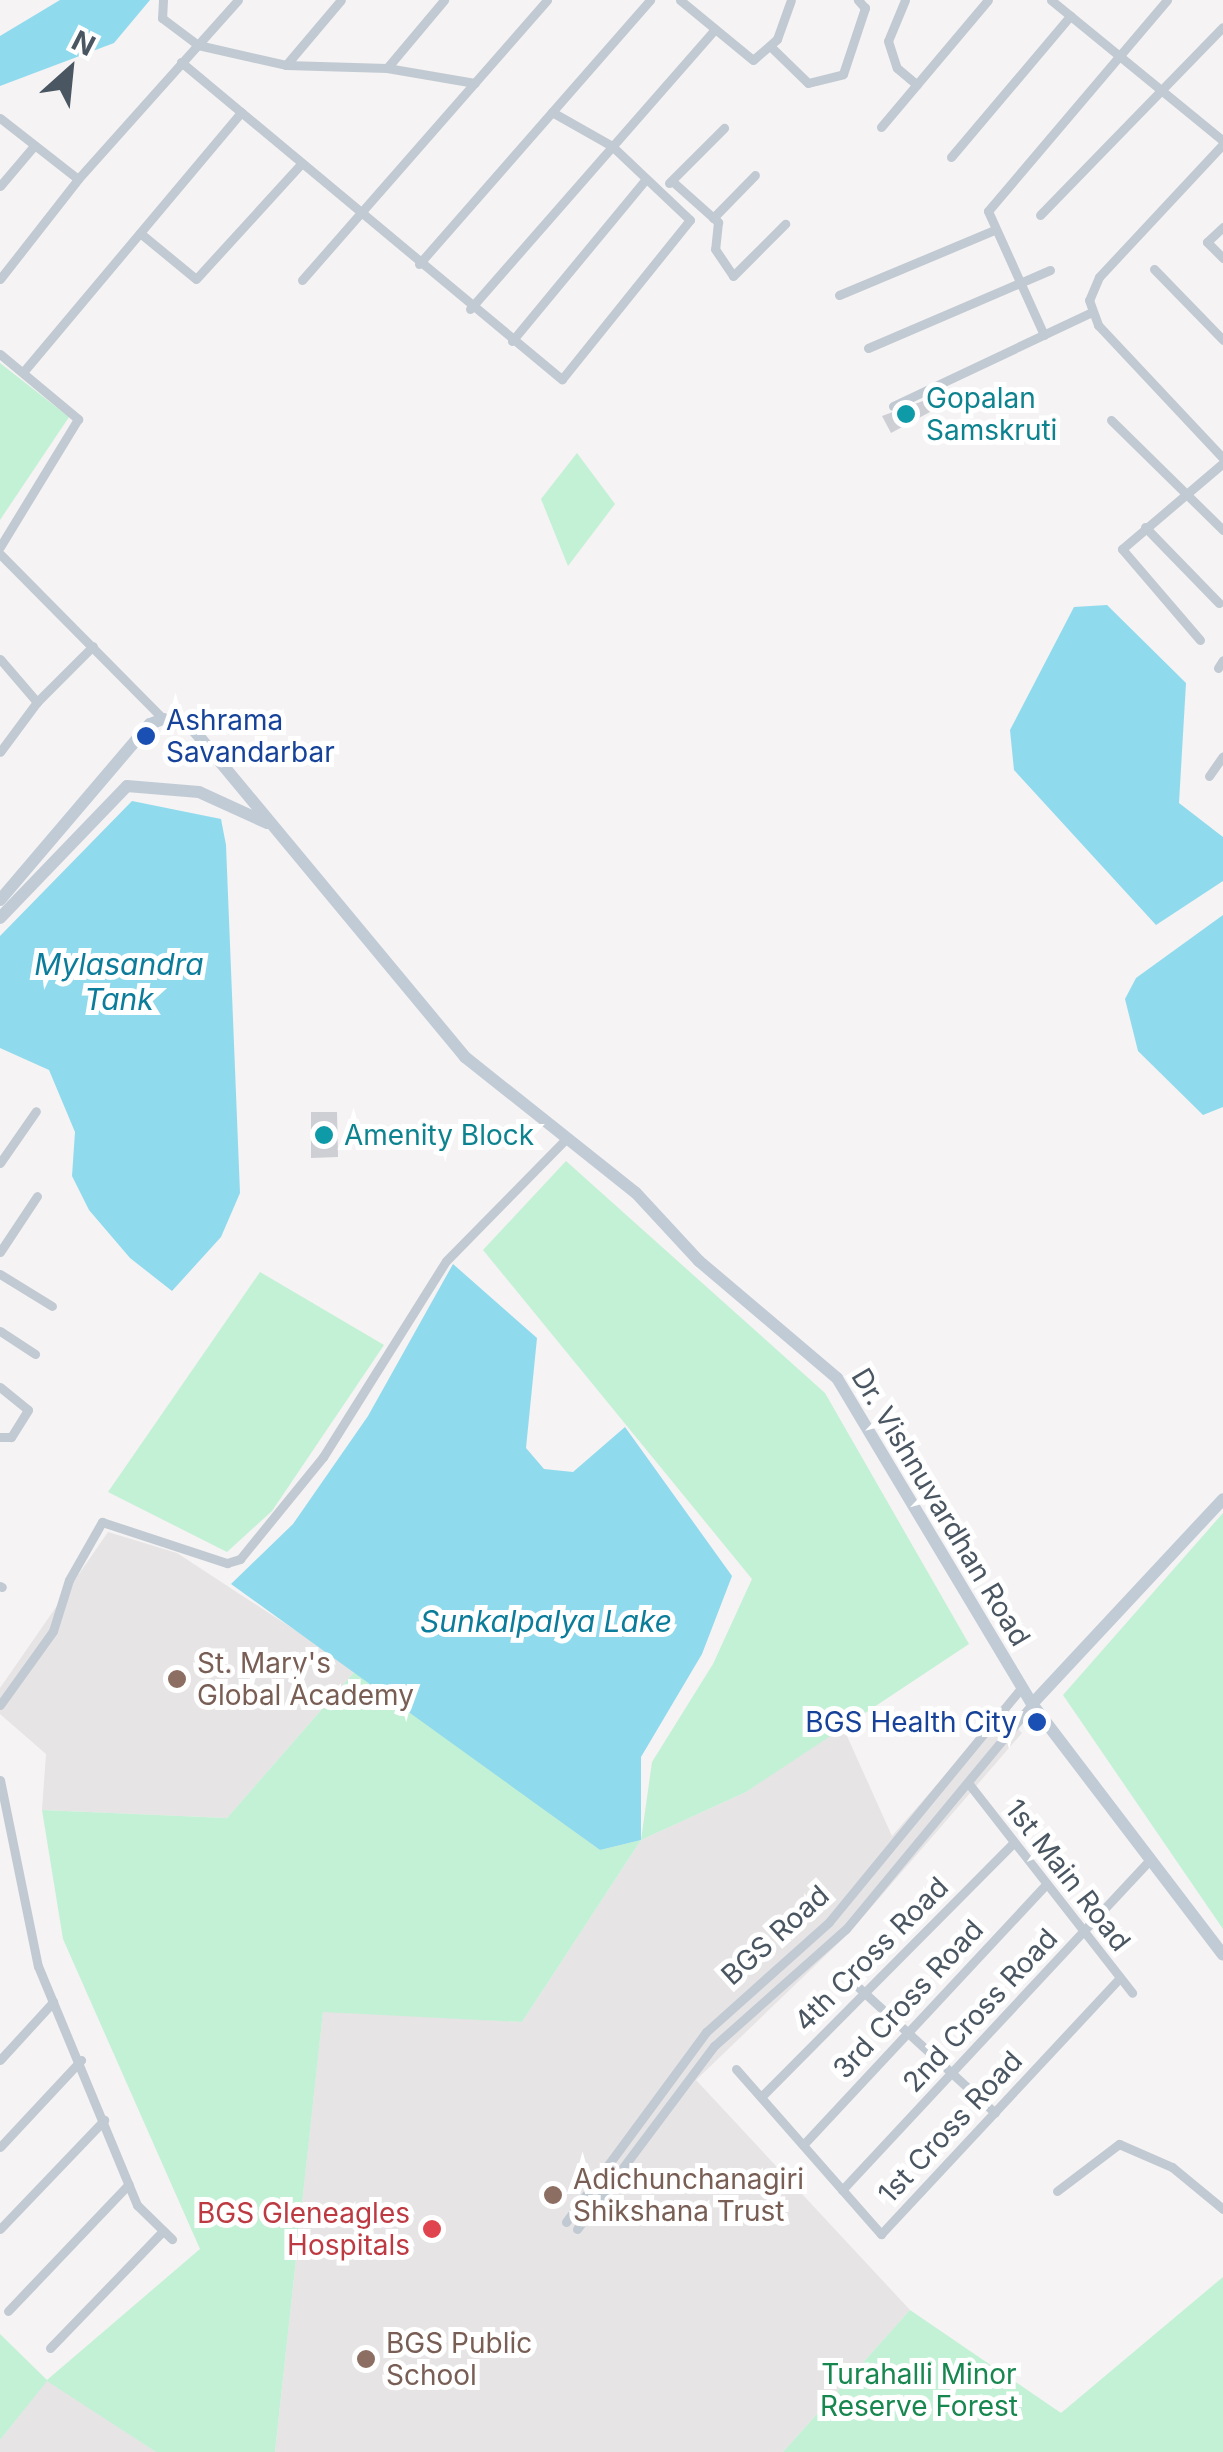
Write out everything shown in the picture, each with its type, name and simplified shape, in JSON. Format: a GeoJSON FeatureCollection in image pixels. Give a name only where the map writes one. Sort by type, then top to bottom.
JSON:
{"type":"FeatureCollection","features":[{"type":"Feature","properties":{"kind":"main road","name":"Dr. Vishnuvardhan Road"},"geometry":{"type":"LineString","coordinates":[[163,719],[192,728],[213,748],[465,1057],[564,1141],[636,1194],[699,1261],[837,1378],[1021,1688],[1223,1955]]}},
{"type":"Feature","properties":{"kind":"main road"},"geometry":{"type":"LineString","coordinates":[[0,900],[120,756],[163,719]]}},
{"type":"Feature","properties":{"kind":"main road","name":"Dr. Vishnuvardhan Road"},"geometry":{"type":"LineString","coordinates":[[0,918],[127,786],[198,792],[277,830]]}},
{"type":"Feature","properties":{"kind":"main road"},"geometry":{"type":"LineString","coordinates":[[1032,1704],[1223,1499]]}},
{"type":"Feature","properties":{"kind":"main road"},"geometry":{"type":"LineString","coordinates":[[1021,1688],[1048,1684]]}},
{"type":"Feature","properties":{"kind":"street"},"geometry":{"type":"LineString","coordinates":[[163,0],[162,18],[198,45],[286,65],[387,68],[476,84]]}},
{"type":"Feature","properties":{"kind":"street"},"geometry":{"type":"LineString","coordinates":[[0,279],[78,179],[238,0]]}},
{"type":"Feature","properties":{"kind":"street"},"geometry":{"type":"LineString","coordinates":[[286,65],[341,0]]}},
{"type":"Feature","properties":{"kind":"street"},"geometry":{"type":"LineString","coordinates":[[387,68],[444,0]]}},
{"type":"Feature","properties":{"kind":"street"},"geometry":{"type":"LineString","coordinates":[[302,280],[364,214],[547,0]]}},
{"type":"Feature","properties":{"kind":"street"},"geometry":{"type":"LineString","coordinates":[[420,264],[650,0]]}},
{"type":"Feature","properties":{"kind":"street"},"geometry":{"type":"LineString","coordinates":[[680,0],[754,60],[770,46],[792,0]]}},
{"type":"Feature","properties":{"kind":"street"},"geometry":{"type":"LineString","coordinates":[[770,46],[808,82],[843,74],[865,8],[858,0]]}},
{"type":"Feature","properties":{"kind":"street"},"geometry":{"type":"LineString","coordinates":[[904,0],[888,41],[897,68],[917,85]]}},
{"type":"Feature","properties":{"kind":"street"},"geometry":{"type":"LineString","coordinates":[[881,127],[988,0]]}},
{"type":"Feature","properties":{"kind":"street"},"geometry":{"type":"LineString","coordinates":[[1051,0],[1223,142],[1099,277],[1092,312]]}},
{"type":"Feature","properties":{"kind":"street"},"geometry":{"type":"LineString","coordinates":[[1044,335],[992,231],[992,204],[1166,0]]}},
{"type":"Feature","properties":{"kind":"street"},"geometry":{"type":"LineString","coordinates":[[951,157],[1070,16]]}},
{"type":"Feature","properties":{"kind":"street"},"geometry":{"type":"LineString","coordinates":[[1040,215],[1223,28]]}},
{"type":"Feature","properties":{"kind":"street"},"geometry":{"type":"LineString","coordinates":[[470,309],[714,30]]}},
{"type":"Feature","properties":{"kind":"street"},"geometry":{"type":"LineString","coordinates":[[181,62],[364,214],[470,309],[562,379],[690,220],[612,146],[552,112]]}},
{"type":"Feature","properties":{"kind":"street"},"geometry":{"type":"LineString","coordinates":[[24,371],[241,112]]}},
{"type":"Feature","properties":{"kind":"street"},"geometry":{"type":"LineString","coordinates":[[0,118],[78,179]]}},
{"type":"Feature","properties":{"kind":"street"},"geometry":{"type":"LineString","coordinates":[[660,192],[724,128]]}},
{"type":"Feature","properties":{"kind":"street"},"geometry":{"type":"LineString","coordinates":[[0,186],[33,147]]}},
{"type":"Feature","properties":{"kind":"street"},"geometry":{"type":"LineString","coordinates":[[140,232],[196,279],[302,162]]}},
{"type":"Feature","properties":{"kind":"street"},"geometry":{"type":"LineString","coordinates":[[713,218],[754,175]]}},
{"type":"Feature","properties":{"kind":"street"},"geometry":{"type":"LineString","coordinates":[[512,342],[646,179]]}},
{"type":"Feature","properties":{"kind":"street"},"geometry":{"type":"LineString","coordinates":[[672,180],[713,218],[721,231],[715,249],[733,276],[785,224]]}},
{"type":"Feature","properties":{"kind":"street"},"geometry":{"type":"LineString","coordinates":[[1223,227],[1207,242],[1223,258]]}},
{"type":"Feature","properties":{"kind":"street"},"geometry":{"type":"LineString","coordinates":[[839,295],[992,231]]}},
{"type":"Feature","properties":{"kind":"street"},"geometry":{"type":"LineString","coordinates":[[868,348],[1050,270]]}},
{"type":"Feature","properties":{"kind":"street"},"geometry":{"type":"LineString","coordinates":[[1154,270],[1223,340]]}},
{"type":"Feature","properties":{"kind":"street"},"geometry":{"type":"LineString","coordinates":[[893,406],[1092,312]]}},
{"type":"Feature","properties":{"kind":"street"},"geometry":{"type":"LineString","coordinates":[[1092,312],[1223,461],[1188,495],[1146,527],[1122,557],[1200,640]]}},
{"type":"Feature","properties":{"kind":"street"},"geometry":{"type":"LineString","coordinates":[[0,354],[78,419],[0,550],[163,719]]}},
{"type":"Feature","properties":{"kind":"street"},"geometry":{"type":"LineString","coordinates":[[1111,420],[1223,530]]}},
{"type":"Feature","properties":{"kind":"street"},"geometry":{"type":"LineString","coordinates":[[1146,527],[1219,603]]}},
{"type":"Feature","properties":{"kind":"street"},"geometry":{"type":"LineString","coordinates":[[0,752],[37,702],[93,646]]}},
{"type":"Feature","properties":{"kind":"street"},"geometry":{"type":"LineString","coordinates":[[0,659],[37,702]]}},
{"type":"Feature","properties":{"kind":"street"},"geometry":{"type":"LineString","coordinates":[[1209,776],[1223,756]]}},
{"type":"Feature","properties":{"kind":"street"},"geometry":{"type":"LineString","coordinates":[[0,1163],[36,1111]]}},
{"type":"Feature","properties":{"kind":"street"},"geometry":{"type":"LineString","coordinates":[[0,1705],[52,1631],[69,1580],[102,1522],[228,1562],[240,1559],[323,1458],[446,1261],[564,1141]]}},
{"type":"Feature","properties":{"kind":"street"},"geometry":{"type":"LineString","coordinates":[[0,1252],[37,1196]]}},
{"type":"Feature","properties":{"kind":"street"},"geometry":{"type":"LineString","coordinates":[[0,1274],[52,1306]]}},
{"type":"Feature","properties":{"kind":"street"},"geometry":{"type":"LineString","coordinates":[[0,1331],[35,1354]]}},
{"type":"Feature","properties":{"kind":"street"},"geometry":{"type":"LineString","coordinates":[[0,1387],[28,1410],[11,1437],[0,1437]]}},
{"type":"Feature","properties":{"kind":"street","name":"BGS Road"},"geometry":{"type":"LineString","coordinates":[[566,2222],[706,2032],[829,1922],[1021,1688]]}},
{"type":"Feature","properties":{"kind":"street","name":"BGS Road"},"geometry":{"type":"LineString","coordinates":[[577,2228],[714,2046],[846,1929],[1032,1704]]}},
{"type":"Feature","properties":{"kind":"street"},"geometry":{"type":"LineString","coordinates":[[0,1780],[38,1966],[143,2214],[172,2239]]}},
{"type":"Feature","properties":{"kind":"street","name":"1st Main Road"},"geometry":{"type":"LineString","coordinates":[[969,1784],[1132,1993]]}},
{"type":"Feature","properties":{"kind":"street","name":"4th Cross Road"},"geometry":{"type":"LineString","coordinates":[[761,2097],[1013,1843]]}},
{"type":"Feature","properties":{"kind":"street","name":"2nd Cross Road"},"geometry":{"type":"LineString","coordinates":[[842,2190],[1150,1860]]}},
{"type":"Feature","properties":{"kind":"street","name":"3rd Cross Road"},"geometry":{"type":"LineString","coordinates":[[803,2145],[1046,1884]]}},
{"type":"Feature","properties":{"kind":"street"},"geometry":{"type":"LineString","coordinates":[[844,1974],[994,2112]]}},
{"type":"Feature","properties":{"kind":"street","name":"1st Cross Road"},"geometry":{"type":"LineString","coordinates":[[736,2069],[881,2234],[1120,1978]]}},
{"type":"Feature","properties":{"kind":"street"},"geometry":{"type":"LineString","coordinates":[[0,2060],[53,2002]]}},
{"type":"Feature","properties":{"kind":"street"},"geometry":{"type":"LineString","coordinates":[[0,2147],[81,2060]]}},
{"type":"Feature","properties":{"kind":"street"},"geometry":{"type":"LineString","coordinates":[[0,2229],[104,2120]]}},
{"type":"Feature","properties":{"kind":"street"},"geometry":{"type":"LineString","coordinates":[[1057,2190],[1119,2144],[1172,2166],[1223,2208]]}},
{"type":"Feature","properties":{"kind":"street"},"geometry":{"type":"LineString","coordinates":[[8,2310],[129,2184]]}},
{"type":"Feature","properties":{"kind":"street"},"geometry":{"type":"LineString","coordinates":[[50,2348],[163,2231]]}},
{"type":"Feature","properties":{"kind":"shaded area","name":"St. Mary's Global Academy"},"geometry":{"type":"Polygon","coordinates":[[[108,1532],[177,1553],[356,1670],[227,1818],[42,1810],[46,1754],[0,1714],[0,1688],[108,1532]]]}},
{"type":"Feature","properties":{"kind":"shaded area","name":"Adichunchanagiri Shikshana Trust"},"geometry":{"type":"Polygon","coordinates":[[[1001,1711],[1022,1733],[849,1933],[696,2080],[910,2310],[783,2452],[275,2452],[323,2011],[522,2022],[641,1840],[746,1792],[842,1725],[892,1836],[1001,1711]]]}},
{"type":"Feature","properties":{"kind":"shaded area"},"geometry":{"type":"Polygon","coordinates":[[[47,2380],[156,2452],[0,2452],[0,2440],[47,2380]]]}},
{"type":"Feature","properties":{"kind":"green space"},"geometry":{"type":"Polygon","coordinates":[[[0,363],[69,417],[0,520],[0,363]]]}},
{"type":"Feature","properties":{"kind":"green space"},"geometry":{"type":"Polygon","coordinates":[[[577,453],[615,504],[568,566],[541,499],[577,453]]]}},
{"type":"Feature","properties":{"kind":"green space"},"geometry":{"type":"Polygon","coordinates":[[[566,1161],[825,1393],[969,1644],[746,1792],[641,1840],[652,1762],[713,1664],[752,1579],[483,1250],[566,1161]]]}},
{"type":"Feature","properties":{"kind":"green space"},"geometry":{"type":"Polygon","coordinates":[[[260,1272],[384,1345],[272,1511],[227,1552],[108,1492],[260,1272]]]}},
{"type":"Feature","properties":{"kind":"green space"},"geometry":{"type":"Polygon","coordinates":[[[1223,1513],[1223,1929],[1063,1695],[1223,1513]]]}},
{"type":"Feature","properties":{"kind":"green space"},"geometry":{"type":"Polygon","coordinates":[[[356,1670],[600,1850],[641,1840],[522,2022],[323,2012],[275,2452],[156,2452],[47,2381],[0,2440],[0,2334],[47,2380],[200,2249],[63,1939],[42,1810],[227,1818],[356,1670]]]}},
{"type":"Feature","properties":{"kind":"green space","name":"Turahalli Minor Reserve Forest"},"geometry":{"type":"Polygon","coordinates":[[[1223,2277],[1223,2452],[783,2452],[910,2310],[1061,2413],[1223,2277]]]}},
{"type":"Feature","properties":{"kind":"water"},"geometry":{"type":"Polygon","coordinates":[[[60,0],[150,0],[114,43],[0,86],[0,36],[60,0]]]}},
{"type":"Feature","properties":{"kind":"water"},"geometry":{"type":"Polygon","coordinates":[[[1107,605],[1186,683],[1179,803],[1223,837],[1223,881],[1156,925],[1014,770],[1010,730],[1074,607],[1107,605]]]}},
{"type":"Feature","properties":{"kind":"water","name":"Mylasandra Tank"},"geometry":{"type":"Polygon","coordinates":[[[132,801],[221,819],[226,845],[240,1193],[221,1237],[172,1291],[130,1258],[89,1210],[72,1176],[75,1132],[49,1070],[0,1048],[0,936],[132,801]]]}},
{"type":"Feature","properties":{"kind":"water"},"geometry":{"type":"Polygon","coordinates":[[[1223,915],[1223,1107],[1203,1115],[1138,1051],[1125,999],[1136,978],[1223,915]]]}},
{"type":"Feature","properties":{"kind":"water","name":"Sunkalpalya Lake"},"geometry":{"type":"Polygon","coordinates":[[[453,1264],[537,1338],[526,1448],[544,1469],[573,1472],[625,1427],[732,1576],[702,1654],[641,1757],[641,1840],[600,1850],[231,1584],[293,1524],[368,1416],[453,1264]]]}},
{"type":"Feature","properties":{"kind":"building","name":"Gopalan Samskruti"},"geometry":{"type":"Polygon","coordinates":[[[923,401],[930,412],[891,433],[882,416],[923,401]]]}},
{"type":"Feature","properties":{"kind":"building","name":"Amenity Block"},"geometry":{"type":"Polygon","coordinates":[[[311,1112],[337,1112],[338,1157],[311,1158],[311,1112]]]}},
{"type":"Feature","properties":{"kind":"place","name":"Gopalan Samskruti"},"geometry":{"type":"Point","coordinates":[906,414]}},
{"type":"Feature","properties":{"kind":"place","name":"Ashrama Savandarbar"},"geometry":{"type":"Point","coordinates":[146,736]}},
{"type":"Feature","properties":{"kind":"place","name":"Amenity Block"},"geometry":{"type":"Point","coordinates":[324,1135]}},
{"type":"Feature","properties":{"kind":"place","name":"St. Mary's Global Academy"},"geometry":{"type":"Point","coordinates":[177,1679]}},
{"type":"Feature","properties":{"kind":"place","name":"BGS Health City"},"geometry":{"type":"Point","coordinates":[1037,1722]}},
{"type":"Feature","properties":{"kind":"place","name":"Adichunchanagiri Shikshana Trust"},"geometry":{"type":"Point","coordinates":[553,2195]}},
{"type":"Feature","properties":{"kind":"place","name":"BGS Gleneagles Hospitals"},"geometry":{"type":"Point","coordinates":[432,2229]}},
{"type":"Feature","properties":{"kind":"place","name":"BGS Public School"},"geometry":{"type":"Point","coordinates":[366,2359]}}]}
